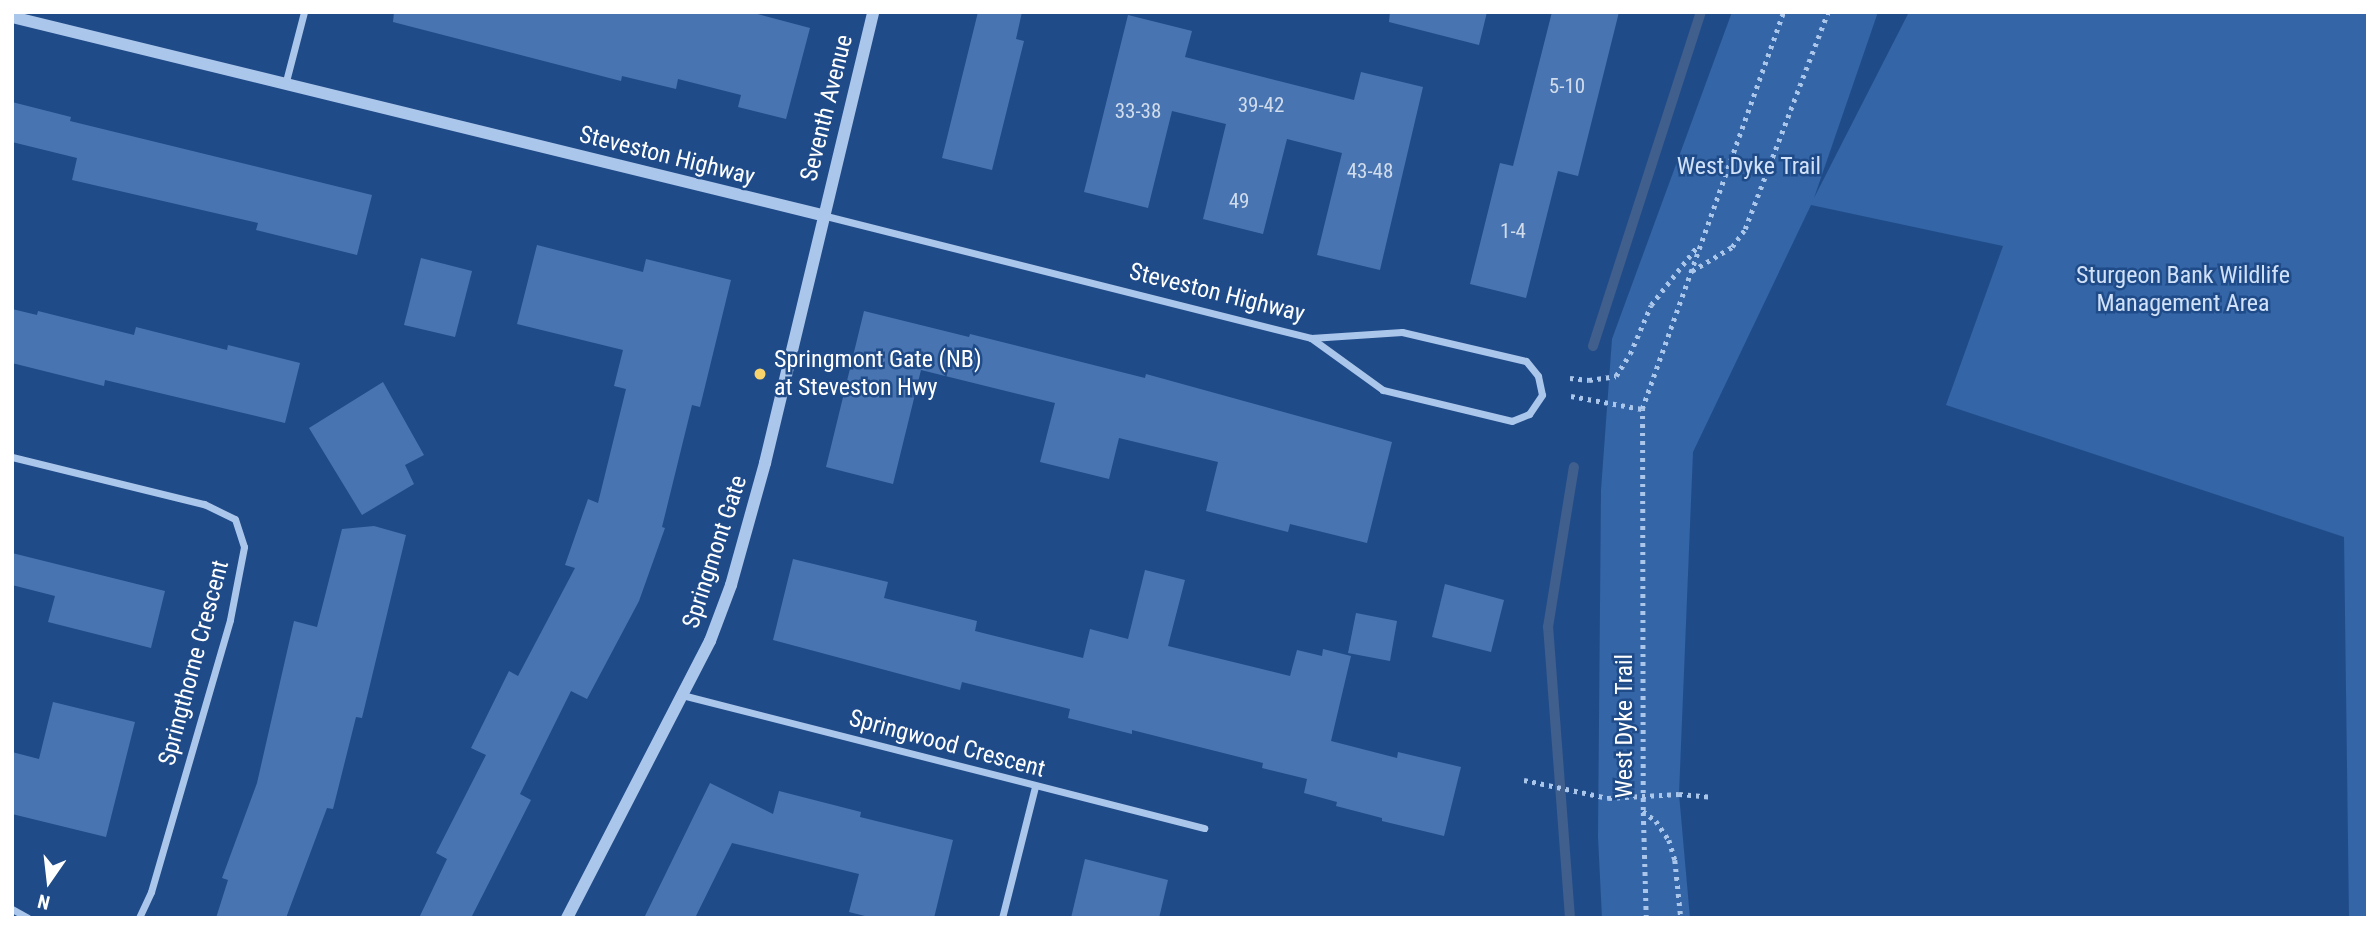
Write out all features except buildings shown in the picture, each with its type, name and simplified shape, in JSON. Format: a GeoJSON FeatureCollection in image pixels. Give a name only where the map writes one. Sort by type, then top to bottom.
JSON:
{"type":"FeatureCollection","features":[{"type":"Feature","properties":{"kind":"street"},"geometry":{"type":"LineString","coordinates":[[285,85],[304,12]]}},
{"type":"Feature","properties":{"kind":"street","name":"Seventh Avenue"},"geometry":{"type":"LineString","coordinates":[[822,215],[873,12]]}},
{"type":"Feature","properties":{"kind":"street","name":"Steveston Highway"},"geometry":{"type":"LineString","coordinates":[[12,17],[1311,338],[1402,332],[1527,361],[1538,376],[1542,395],[1529,414],[1512,421],[1383,390],[1311,338]]}},
{"type":"Feature","properties":{"kind":"street","name":"Springmont Gate"},"geometry":{"type":"LineString","coordinates":[[567,918],[710,641],[746,536],[822,215]]}},
{"type":"Feature","properties":{"kind":"street","name":"Springthorne Crescent"},"geometry":{"type":"LineString","coordinates":[[12,457],[204,504],[235,519],[244,547],[230,620],[150,892],[139,918]]}},
{"type":"Feature","properties":{"kind":"street","name":"Springwood Crescent"},"geometry":{"type":"LineString","coordinates":[[681,695],[1204,828]]}},
{"type":"Feature","properties":{"kind":"street"},"geometry":{"type":"LineString","coordinates":[[1002,918],[1035,787]]}},
{"type":"Feature","properties":{"kind":"street"},"geometry":{"type":"LineString","coordinates":[[12,909],[28,918]]}},
{"type":"Feature","properties":{"kind":"path","name":"West Dyke Trail"},"geometry":{"type":"LineString","coordinates":[[1646,918],[1643,810],[1642,409],[1783,12]]}},
{"type":"Feature","properties":{"kind":"path"},"geometry":{"type":"LineString","coordinates":[[1691,271],[1732,247],[1745,229],[1828,12]]}},
{"type":"Feature","properties":{"kind":"path"},"geometry":{"type":"LineString","coordinates":[[1570,377],[1589,380],[1616,376],[1630,354],[1651,305],[1699,244]]}},
{"type":"Feature","properties":{"kind":"path"},"geometry":{"type":"LineString","coordinates":[[1571,396],[1642,409]]}},
{"type":"Feature","properties":{"kind":"path"},"geometry":{"type":"LineString","coordinates":[[1524,780],[1608,798],[1679,794],[1711,797]]}},
{"type":"Feature","properties":{"kind":"path"},"geometry":{"type":"LineString","coordinates":[[1643,810],[1656,821],[1669,840],[1681,918]]}},
{"type":"Feature","properties":{"kind":"green space","name":"Sturgeon Bank Wildlife Management Area"},"geometry":{"type":"Polygon","coordinates":[[[1732,12],[1878,12],[1814,198],[1909,12],[2368,12],[2368,918],[2349,918],[2344,537],[1946,405],[2003,246],[1811,205],[1693,452],[1679,794],[1690,918],[1602,918],[1598,837],[1601,490],[1612,339],[1732,12]]]}},
{"type":"Feature","properties":{"kind":"waterway"},"geometry":{"type":"LineString","coordinates":[[1593,346],[1701,12]]}},
{"type":"Feature","properties":{"kind":"waterway"},"geometry":{"type":"LineString","coordinates":[[1570,918],[1548,627],[1574,467]]}},
{"type":"Feature","properties":{"kind":"place","name":"Springmont Gate (NB) at Steveston Hwy"},"geometry":{"type":"Point","coordinates":[760,374]}}]}
